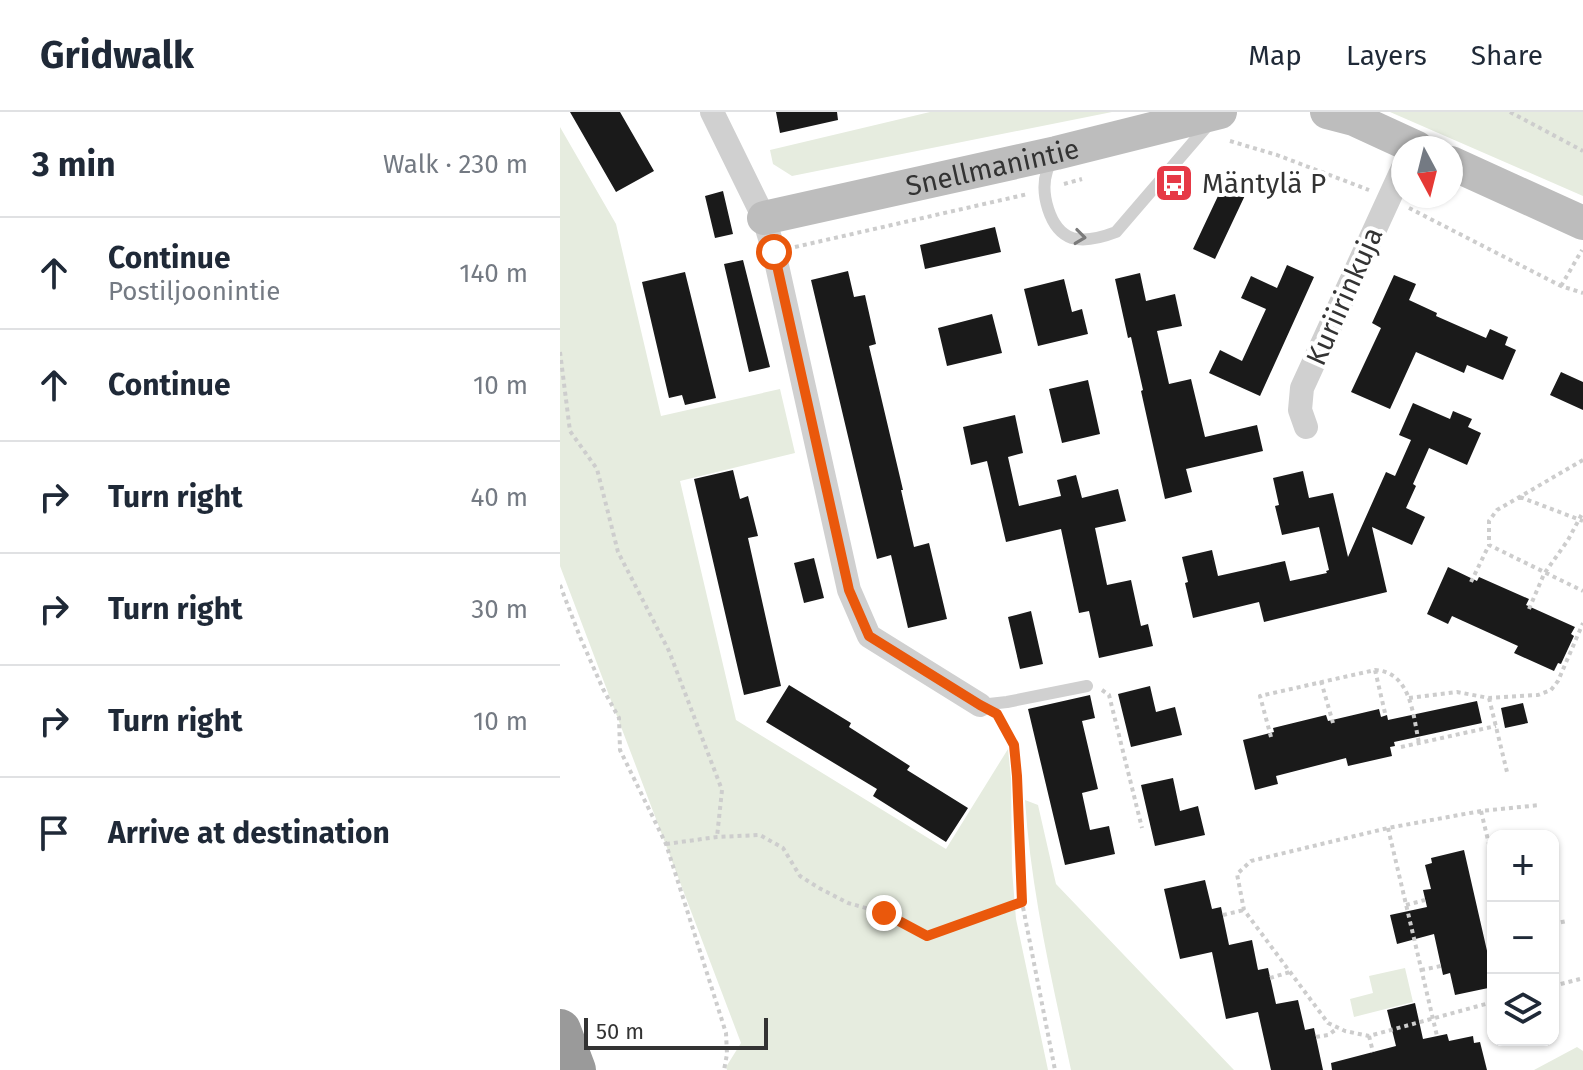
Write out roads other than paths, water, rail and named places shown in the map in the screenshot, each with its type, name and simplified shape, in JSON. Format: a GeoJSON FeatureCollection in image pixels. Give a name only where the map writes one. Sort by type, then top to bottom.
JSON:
{"type":"FeatureCollection","features":[{"type":"Feature","properties":{"kind":"highway"},"geometry":{"type":"LineString","coordinates":[[560,1030],[575,1070]]}},
{"type":"Feature","properties":{"kind":"street"},"geometry":{"type":"LineString","coordinates":[[712,112],[764,218],[849,590],[869,636],[980,705]]}},
{"type":"Feature","properties":{"kind":"street","name":"Snellmanintie"},"geometry":{"type":"LineString","coordinates":[[764,218],[1056,153],[1220,112]]}},
{"type":"Feature","properties":{"kind":"street"},"geometry":{"type":"LineString","coordinates":[[1327,112],[1354,119],[1391,141]]}},
{"type":"Feature","properties":{"kind":"street"},"geometry":{"type":"LineString","coordinates":[[1463,168],[1583,223]]}},
{"type":"Feature","properties":{"kind":"street","name":"Kuriirinkuja"},"geometry":{"type":"LineString","coordinates":[[1306,427],[1300,410],[1302,388],[1391,194]]}},
{"type":"Feature","properties":{"kind":"lane"},"geometry":{"type":"LineString","coordinates":[[1056,153],[1046,172],[1045,190],[1048,210],[1056,228],[1071,238],[1102,238],[1116,232],[1220,112]]}},
{"type":"Feature","properties":{"kind":"lane"},"geometry":{"type":"LineString","coordinates":[[980,705],[1087,686]]}},
{"type":"Feature","properties":{"kind":"place","name":"Mäntylä P"},"geometry":{"type":"Point","coordinates":[1174,183]}}]}
